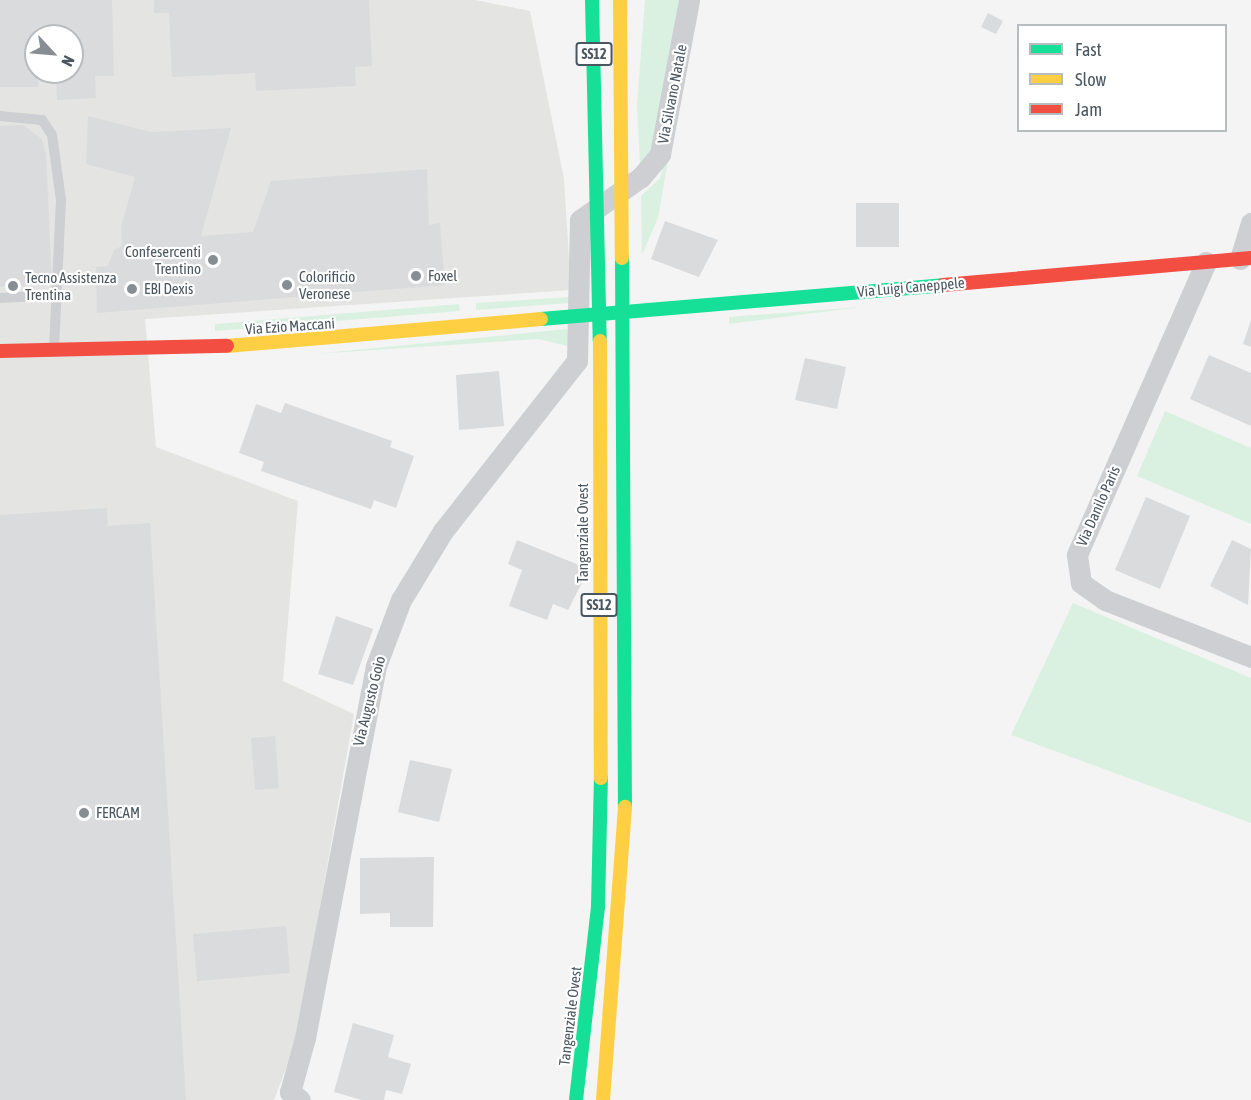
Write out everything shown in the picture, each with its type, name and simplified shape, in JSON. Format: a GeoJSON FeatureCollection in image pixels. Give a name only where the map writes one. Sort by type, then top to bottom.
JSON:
{"type":"FeatureCollection","features":[{"type":"Feature","properties":{"kind":"main road","name":"Tangenziale Ovest"},"geometry":{"type":"LineString","coordinates":[[576,1100],[598,907],[601,769],[596,108],[592,0]]}},
{"type":"Feature","properties":{"kind":"main road","name":"SS12"},"geometry":{"type":"LineString","coordinates":[[603,1100],[619,944],[626,772],[620,0]]}},
{"type":"Feature","properties":{"kind":"main road"},"geometry":{"type":"LineString","coordinates":[[621,28],[626,0]]}},
{"type":"Feature","properties":{"kind":"main road","name":"Via Luigi Caneppele"},"geometry":{"type":"LineString","coordinates":[[581,316],[1245,259]]}},
{"type":"Feature","properties":{"kind":"main road","name":"Via Ezio Maccani"},"geometry":{"type":"LineString","coordinates":[[0,351],[54,347],[209,348],[581,316]]}},
{"type":"Feature","properties":{"kind":"street","name":"Via Silvano Natale"},"geometry":{"type":"LineString","coordinates":[[581,316],[582,216],[640,177],[660,154],[689,0]]}},
{"type":"Feature","properties":{"kind":"street","name":"Via Luigi Caneppele"},"geometry":{"type":"LineString","coordinates":[[1245,259],[1251,223]]}},
{"type":"Feature","properties":{"kind":"street","name":"Via Danilo Paris"},"geometry":{"type":"LineString","coordinates":[[1206,262],[1077,555],[1081,583],[1105,600],[1251,657]]}},
{"type":"Feature","properties":{"kind":"street","name":"Via Augusto Goio"},"geometry":{"type":"LineString","coordinates":[[300,1100],[290,1092],[305,1038],[376,666],[401,600],[443,531],[572,372],[580,352],[581,316]]}},
{"type":"Feature","properties":{"kind":"lane"},"geometry":{"type":"LineString","coordinates":[[0,116],[42,120],[52,135],[61,200],[54,347]]}},
{"type":"Feature","properties":{"kind":"lane"},"geometry":{"type":"LineString","coordinates":[[0,298],[57,295]]}},
{"type":"Feature","properties":{"kind":"shaded area"},"geometry":{"type":"Polygon","coordinates":[[[0,0],[475,0],[530,11],[564,179],[571,290],[145,319],[156,447],[298,501],[283,681],[354,714],[296,1042],[274,1100],[0,1100],[0,0]]]}},
{"type":"Feature","properties":{"kind":"green space"},"geometry":{"type":"Polygon","coordinates":[[[645,0],[682,0],[655,145],[640,164],[637,105],[645,0]]]}},
{"type":"Feature","properties":{"kind":"green space"},"geometry":{"type":"Polygon","coordinates":[[[673,133],[658,218],[642,255],[641,196],[660,178],[673,133]]]}},
{"type":"Feature","properties":{"kind":"green space"},"geometry":{"type":"Polygon","coordinates":[[[570,297],[570,303],[476,310],[476,303],[570,297]]]}},
{"type":"Feature","properties":{"kind":"green space"},"geometry":{"type":"Polygon","coordinates":[[[459,304],[460,311],[215,331],[215,324],[459,304]]]}},
{"type":"Feature","properties":{"kind":"green space"},"geometry":{"type":"Polygon","coordinates":[[[861,307],[729,324],[729,317],[861,307]]]}},
{"type":"Feature","properties":{"kind":"green space"},"geometry":{"type":"Polygon","coordinates":[[[567,329],[572,347],[538,339],[314,354],[567,329]]]}},
{"type":"Feature","properties":{"kind":"green space"},"geometry":{"type":"Polygon","coordinates":[[[1165,411],[1251,448],[1251,524],[1137,476],[1165,411]]]}},
{"type":"Feature","properties":{"kind":"green space"},"geometry":{"type":"Polygon","coordinates":[[[1073,603],[1251,678],[1251,823],[1011,735],[1073,603]]]}},
{"type":"Feature","properties":{"kind":"building"},"geometry":{"type":"Polygon","coordinates":[[[0,0],[112,0],[114,76],[95,76],[96,98],[57,100],[56,84],[84,84],[84,24],[24,24],[24,84],[38,84],[38,87],[0,87],[0,0]]]}},
{"type":"Feature","properties":{"kind":"building"},"geometry":{"type":"Polygon","coordinates":[[[154,0],[369,0],[372,66],[355,67],[356,86],[256,91],[255,73],[172,77],[169,13],[154,13],[154,0]]]}},
{"type":"Feature","properties":{"kind":"building"},"geometry":{"type":"Polygon","coordinates":[[[988,13],[1003,21],[996,34],[981,27],[988,13]]]}},
{"type":"Feature","properties":{"kind":"building"},"geometry":{"type":"Polygon","coordinates":[[[88,116],[151,132],[231,128],[201,236],[253,232],[271,181],[427,169],[429,225],[440,223],[445,285],[97,313],[96,267],[108,266],[114,250],[122,246],[121,227],[135,177],[86,164],[88,116]]]}},
{"type":"Feature","properties":{"kind":"building"},"geometry":{"type":"Polygon","coordinates":[[[23,125],[42,139],[46,154],[52,284],[0,287],[0,126],[23,125]]]}},
{"type":"Feature","properties":{"kind":"building"},"geometry":{"type":"Polygon","coordinates":[[[856,203],[899,203],[899,247],[856,247],[856,203]]]}},
{"type":"Feature","properties":{"kind":"building"},"geometry":{"type":"Polygon","coordinates":[[[665,221],[718,240],[699,277],[651,259],[665,221]]]}},
{"type":"Feature","properties":{"kind":"building"},"geometry":{"type":"Polygon","coordinates":[[[1251,320],[1251,347],[1243,344],[1251,320]]]}},
{"type":"Feature","properties":{"kind":"building"},"geometry":{"type":"Polygon","coordinates":[[[1209,355],[1251,373],[1251,426],[1190,399],[1209,355]]]}},
{"type":"Feature","properties":{"kind":"building"},"geometry":{"type":"Polygon","coordinates":[[[805,358],[846,367],[837,409],[795,400],[805,358]]]}},
{"type":"Feature","properties":{"kind":"building"},"geometry":{"type":"Polygon","coordinates":[[[499,371],[504,426],[459,430],[456,375],[499,371]]]}},
{"type":"Feature","properties":{"kind":"building"},"geometry":{"type":"Polygon","coordinates":[[[285,403],[392,441],[390,447],[414,456],[396,508],[374,500],[371,509],[261,471],[264,462],[239,453],[256,404],[281,413],[285,403]]]}},
{"type":"Feature","properties":{"kind":"building"},"geometry":{"type":"Polygon","coordinates":[[[1146,497],[1190,516],[1160,589],[1115,570],[1146,497]]]}},
{"type":"Feature","properties":{"kind":"building","name":"FERCAM"},"geometry":{"type":"Polygon","coordinates":[[[107,508],[108,526],[150,523],[186,1100],[0,1100],[0,515],[107,508]]]}},
{"type":"Feature","properties":{"kind":"building"},"geometry":{"type":"Polygon","coordinates":[[[517,540],[589,569],[568,610],[553,604],[547,620],[509,606],[522,570],[508,564],[517,540]]]}},
{"type":"Feature","properties":{"kind":"building"},"geometry":{"type":"Polygon","coordinates":[[[1232,540],[1251,549],[1248,605],[1210,586],[1232,540]]]}},
{"type":"Feature","properties":{"kind":"building"},"geometry":{"type":"Polygon","coordinates":[[[336,616],[373,629],[353,685],[318,674],[336,616]]]}},
{"type":"Feature","properties":{"kind":"building"},"geometry":{"type":"Polygon","coordinates":[[[275,736],[279,788],[255,790],[251,738],[275,736]]]}},
{"type":"Feature","properties":{"kind":"building"},"geometry":{"type":"Polygon","coordinates":[[[410,760],[452,769],[439,822],[398,812],[410,760]]]}},
{"type":"Feature","properties":{"kind":"building"},"geometry":{"type":"Polygon","coordinates":[[[434,857],[433,927],[390,927],[390,913],[360,914],[360,858],[434,857]]]}},
{"type":"Feature","properties":{"kind":"building"},"geometry":{"type":"Polygon","coordinates":[[[286,926],[290,973],[197,981],[193,934],[286,926]]]}},
{"type":"Feature","properties":{"kind":"building"},"geometry":{"type":"Polygon","coordinates":[[[353,1023],[394,1035],[388,1057],[411,1064],[402,1094],[386,1090],[384,1100],[362,1100],[334,1092],[353,1023]]]}},
{"type":"Feature","properties":{"kind":"traffic: fast"},"geometry":{"type":"LineString","coordinates":[[592,0],[600,341]]}},
{"type":"Feature","properties":{"kind":"traffic: fast"},"geometry":{"type":"LineString","coordinates":[[622,258],[625,807]]}},
{"type":"Feature","properties":{"kind":"traffic: fast"},"geometry":{"type":"LineString","coordinates":[[541,319],[943,285]]}},
{"type":"Feature","properties":{"kind":"traffic: fast"},"geometry":{"type":"LineString","coordinates":[[576,1100],[598,907],[601,778]]}},
{"type":"Feature","properties":{"kind":"traffic: slow"},"geometry":{"type":"LineString","coordinates":[[620,0],[622,258]]}},
{"type":"Feature","properties":{"kind":"traffic: slow"},"geometry":{"type":"LineString","coordinates":[[227,346],[541,319]]}},
{"type":"Feature","properties":{"kind":"traffic: slow"},"geometry":{"type":"LineString","coordinates":[[600,341],[601,778]]}},
{"type":"Feature","properties":{"kind":"traffic: slow"},"geometry":{"type":"LineString","coordinates":[[603,1100],[625,807]]}},
{"type":"Feature","properties":{"kind":"traffic: jam"},"geometry":{"type":"LineString","coordinates":[[943,285],[1251,258]]}},
{"type":"Feature","properties":{"kind":"traffic: jam"},"geometry":{"type":"LineString","coordinates":[[0,351],[227,346]]}},
{"type":"Feature","properties":{"kind":"place","name":"Confesercenti Trentino"},"geometry":{"type":"Point","coordinates":[213,260]}},
{"type":"Feature","properties":{"kind":"place","name":"Foxel"},"geometry":{"type":"Point","coordinates":[416,276]}},
{"type":"Feature","properties":{"kind":"place","name":"Colorificio Veronese"},"geometry":{"type":"Point","coordinates":[287,285]}},
{"type":"Feature","properties":{"kind":"place","name":"Tecno Assistenza Trentina"},"geometry":{"type":"Point","coordinates":[13,286]}},
{"type":"Feature","properties":{"kind":"place","name":"EBI Dexis"},"geometry":{"type":"Point","coordinates":[132,289]}},
{"type":"Feature","properties":{"kind":"place","name":"FERCAM"},"geometry":{"type":"Point","coordinates":[84,813]}}]}
